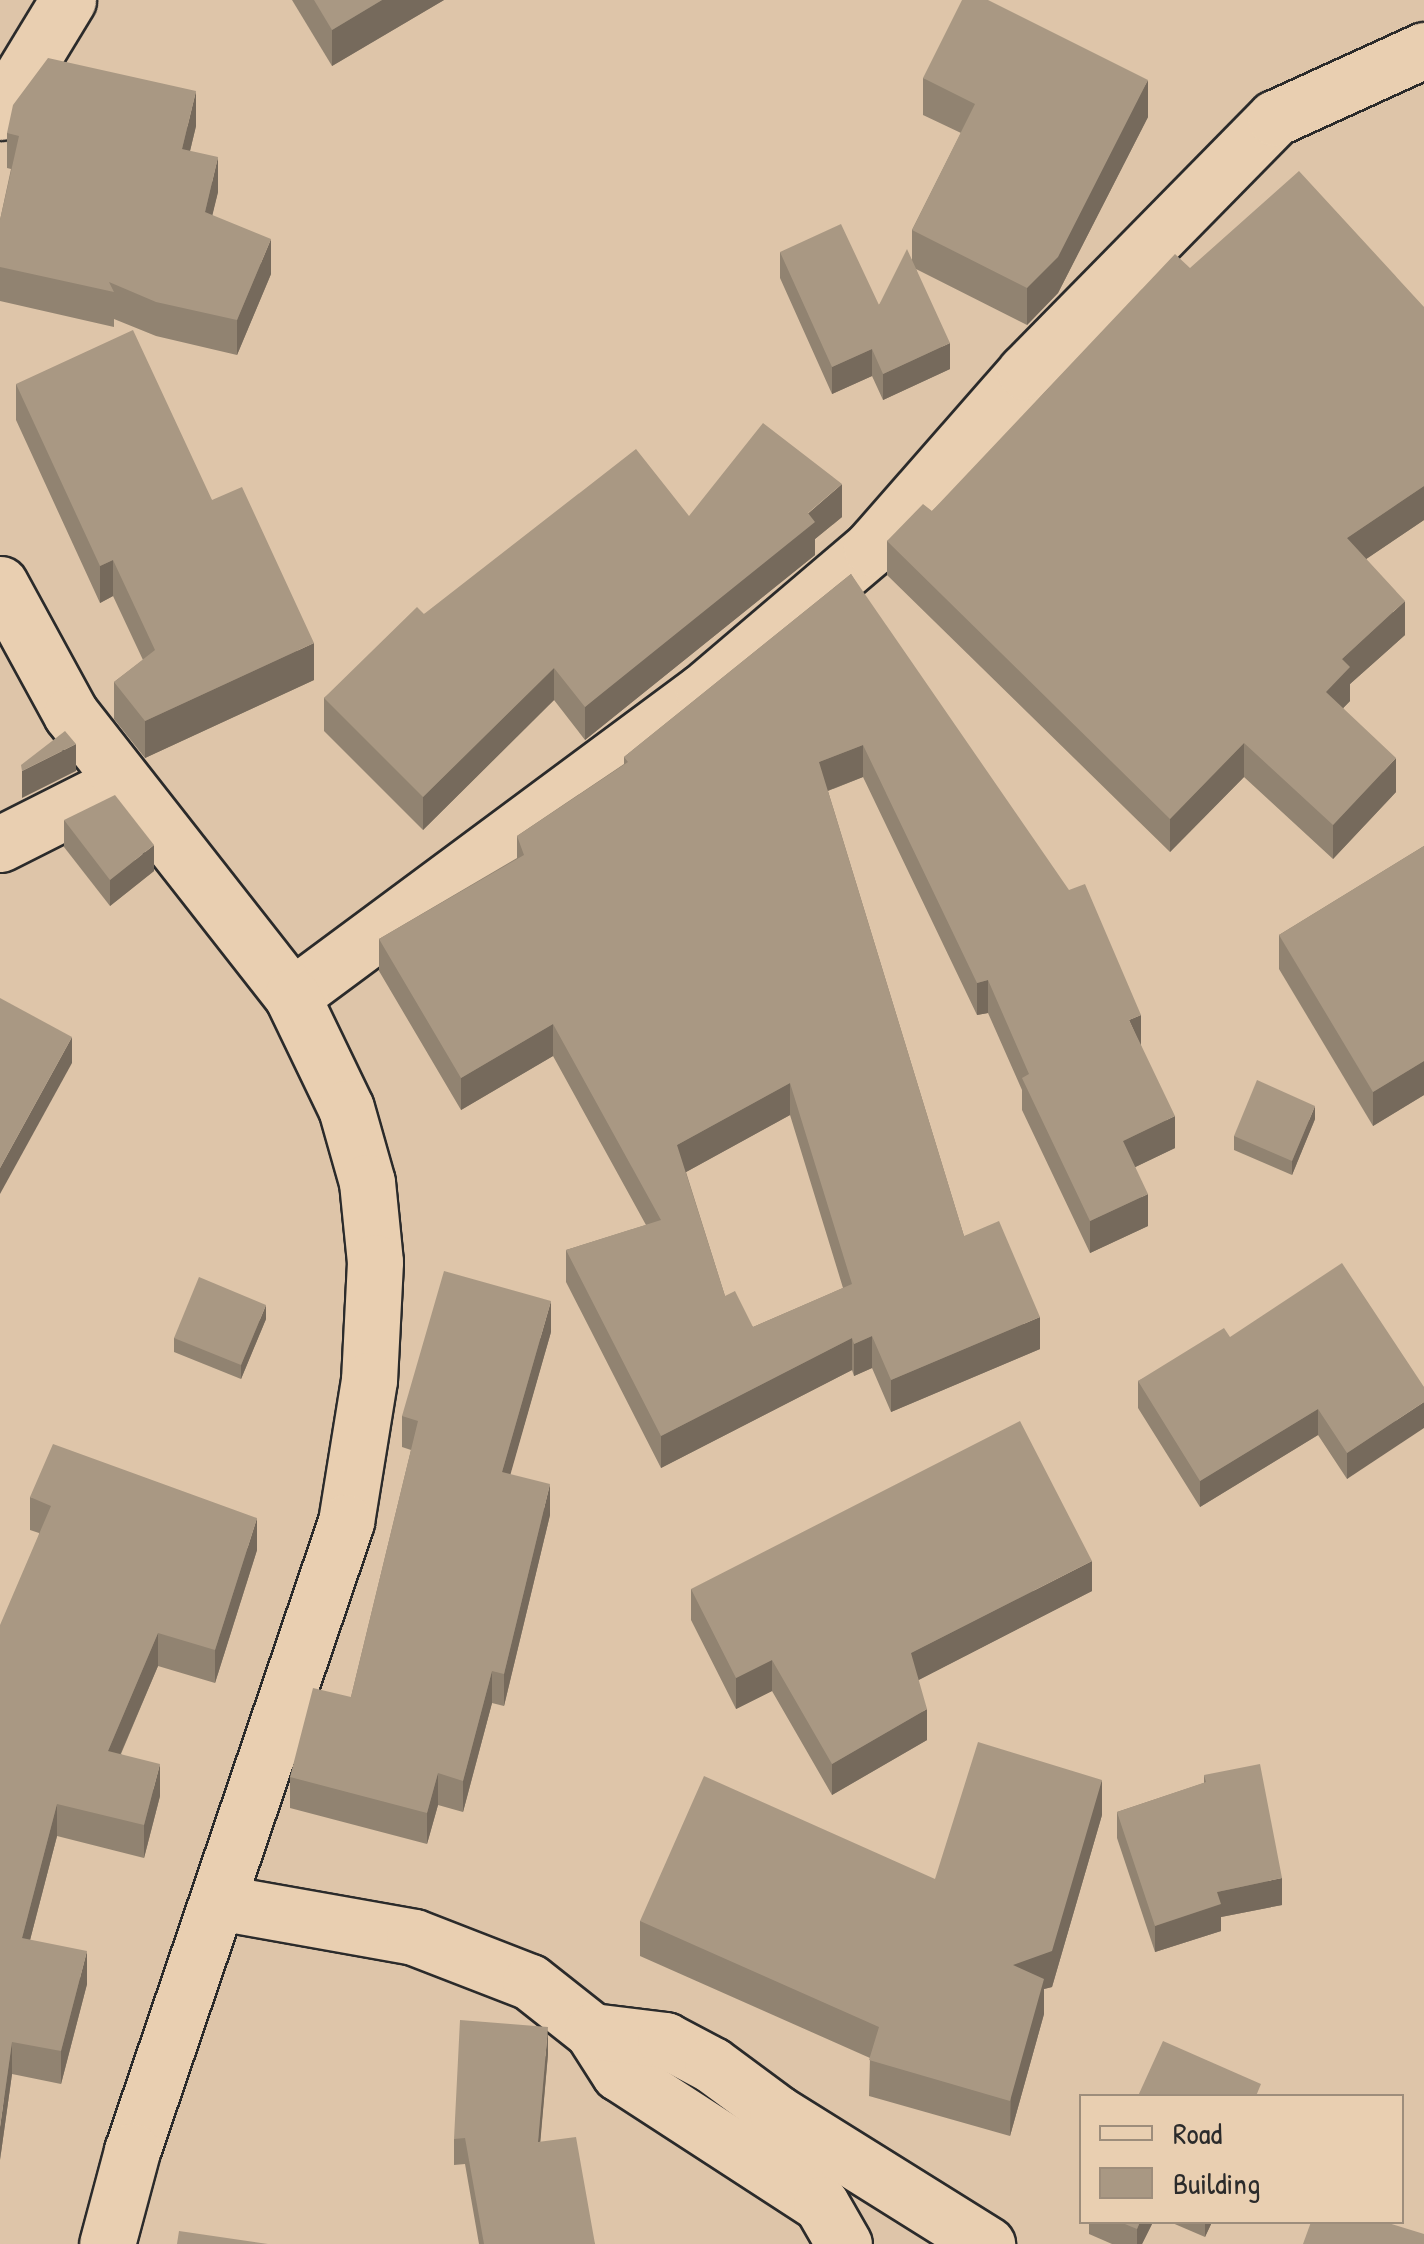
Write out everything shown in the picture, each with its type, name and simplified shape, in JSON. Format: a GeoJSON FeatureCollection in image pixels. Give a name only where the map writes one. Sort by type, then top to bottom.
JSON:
{"type":"FeatureCollection","features":[{"type":"Feature","properties":{"kind":"street"},"geometry":{"type":"LineString","coordinates":[[0,112],[68,0]]}},
{"type":"Feature","properties":{"kind":"street"},"geometry":{"type":"LineString","coordinates":[[292,996],[703,692],[871,548],[1025,372],[1276,118],[1424,50]]}},
{"type":"Feature","properties":{"kind":"street"},"geometry":{"type":"LineString","coordinates":[[0,584],[71,714],[292,996],[346,1108],[367,1182],[374,1262],[368,1380],[346,1522],[107,2244]]}},
{"type":"Feature","properties":{"kind":"street"},"geometry":{"type":"LineString","coordinates":[[0,844],[122,783]]}},
{"type":"Feature","properties":{"kind":"street"},"geometry":{"type":"LineString","coordinates":[[218,1902],[414,1937],[530,1982],[592,2031],[619,2073],[821,2204],[844,2244]]}},
{"type":"Feature","properties":{"kind":"street"},"geometry":{"type":"LineString","coordinates":[[592,2031],[665,2040],[712,2065],[777,2113],[987,2244]]}},
{"type":"Feature","properties":{"kind":"building"},"geometry":{"type":"Polygon","coordinates":[[[314,0],[382,0],[332,30],[314,0]]]}},
{"type":"Feature","properties":{"kind":"building"},"geometry":{"type":"Polygon","coordinates":[[[962,0],[988,0],[1148,80],[1058,257],[1027,288],[912,230],[975,104],[923,78],[962,0]]]}},
{"type":"Feature","properties":{"kind":"building"},"geometry":{"type":"Polygon","coordinates":[[[48,58],[196,91],[182,149],[218,157],[205,212],[271,239],[237,320],[156,302],[109,282],[114,292],[0,267],[0,220],[19,136],[7,133],[13,105],[48,58]]]}},
{"type":"Feature","properties":{"kind":"building"},"geometry":{"type":"Polygon","coordinates":[[[1299,171],[1424,307],[1424,486],[1347,538],[1405,601],[1342,659],[1350,667],[1326,692],[1396,758],[1333,825],[1244,743],[1170,819],[887,541],[923,504],[932,511],[1175,254],[1190,268],[1299,171]]]}},
{"type":"Feature","properties":{"kind":"building"},"geometry":{"type":"Polygon","coordinates":[[[841,224],[879,305],[907,249],[950,343],[883,374],[872,349],[832,367],[780,252],[841,224]]]}},
{"type":"Feature","properties":{"kind":"building"},"geometry":{"type":"Polygon","coordinates":[[[133,330],[212,500],[242,487],[314,643],[145,721],[114,682],[155,650],[113,560],[100,566],[16,384],[133,330]]]}},
{"type":"Feature","properties":{"kind":"building"},"geometry":{"type":"Polygon","coordinates":[[[763,423],[842,484],[808,513],[815,522],[585,707],[554,668],[423,797],[324,698],[417,607],[424,614],[636,449],[689,516],[763,423]]]}},
{"type":"Feature","properties":{"kind":"building"},"geometry":{"type":"Polygon","coordinates":[[[851,574],[1069,890],[1085,884],[1141,1015],[1129,1020],[1175,1116],[1123,1141],[1148,1194],[1090,1221],[1022,1078],[1029,1074],[988,980],[977,983],[863,745],[819,762],[964,1236],[999,1221],[1040,1317],[891,1380],[872,1336],[854,1344],[852,1338],[661,1436],[566,1250],[661,1220],[553,1024],[461,1078],[379,939],[524,855],[517,836],[628,762],[624,757],[851,574]],[[790,1083],[677,1145],[725,1296],[735,1291],[753,1327],[852,1284],[790,1083]]]}},
{"type":"Feature","properties":{"kind":"building"},"geometry":{"type":"Polygon","coordinates":[[[65,731],[76,744],[22,771],[21,765],[65,731]]]}},
{"type":"Feature","properties":{"kind":"building"},"geometry":{"type":"Polygon","coordinates":[[[115,795],[154,845],[110,880],[64,820],[115,795]]]}},
{"type":"Feature","properties":{"kind":"building"},"geometry":{"type":"Polygon","coordinates":[[[1424,846],[1424,1061],[1373,1092],[1279,935],[1424,846]]]}},
{"type":"Feature","properties":{"kind":"building"},"geometry":{"type":"Polygon","coordinates":[[[0,998],[72,1037],[0,1168],[0,998]]]}},
{"type":"Feature","properties":{"kind":"building"},"geometry":{"type":"Polygon","coordinates":[[[1257,1080],[1315,1106],[1292,1161],[1234,1136],[1257,1080]]]}},
{"type":"Feature","properties":{"kind":"building"},"geometry":{"type":"Polygon","coordinates":[[[1342,1263],[1424,1387],[1424,1402],[1347,1453],[1318,1409],[1200,1481],[1138,1381],[1224,1328],[1230,1337],[1342,1263]]]}},
{"type":"Feature","properties":{"kind":"building"},"geometry":{"type":"Polygon","coordinates":[[[444,1271],[551,1301],[502,1472],[550,1484],[504,1674],[492,1671],[463,1781],[438,1773],[427,1813],[290,1777],[313,1688],[351,1697],[418,1421],[402,1416],[444,1271]]]}},
{"type":"Feature","properties":{"kind":"building"},"geometry":{"type":"Polygon","coordinates":[[[199,1277],[266,1305],[241,1365],[174,1338],[199,1277]]]}},
{"type":"Feature","properties":{"kind":"building"},"geometry":{"type":"Polygon","coordinates":[[[1020,1421],[1092,1561],[911,1653],[927,1709],[832,1764],[772,1660],[736,1678],[691,1589],[1020,1421]]]}},
{"type":"Feature","properties":{"kind":"building"},"geometry":{"type":"Polygon","coordinates":[[[53,1444],[257,1518],[215,1650],[158,1633],[108,1751],[160,1764],[144,1825],[57,1804],[22,1938],[87,1951],[61,2051],[12,2042],[0,2127],[0,1625],[51,1506],[30,1497],[53,1444]]]}},
{"type":"Feature","properties":{"kind":"building"},"geometry":{"type":"Polygon","coordinates":[[[978,1742],[1102,1780],[1052,1951],[1013,1965],[1044,1979],[1010,2101],[869,2060],[879,2027],[640,1921],[704,1776],[935,1879],[978,1742]]]}},
{"type":"Feature","properties":{"kind":"building"},"geometry":{"type":"Polygon","coordinates":[[[1260,1764],[1282,1878],[1217,1892],[1221,1904],[1155,1926],[1117,1812],[1206,1782],[1204,1775],[1260,1764]]]}},
{"type":"Feature","properties":{"kind":"building"},"geometry":{"type":"Polygon","coordinates":[[[460,2020],[548,2027],[538,2142],[576,2137],[595,2244],[484,2244],[465,2138],[454,2139],[460,2020]]]}},
{"type":"Feature","properties":{"kind":"building"},"geometry":{"type":"Polygon","coordinates":[[[1163,2041],[1261,2084],[1257,2094],[1139,2094],[1163,2041]]]}},
{"type":"Feature","properties":{"kind":"building"},"geometry":{"type":"Polygon","coordinates":[[[1310,2224],[1392,2224],[1424,2234],[1424,2244],[1303,2244],[1310,2224]]]}},
{"type":"Feature","properties":{"kind":"building"},"geometry":{"type":"Polygon","coordinates":[[[179,2231],[268,2244],[177,2244],[179,2231]]]}}]}
